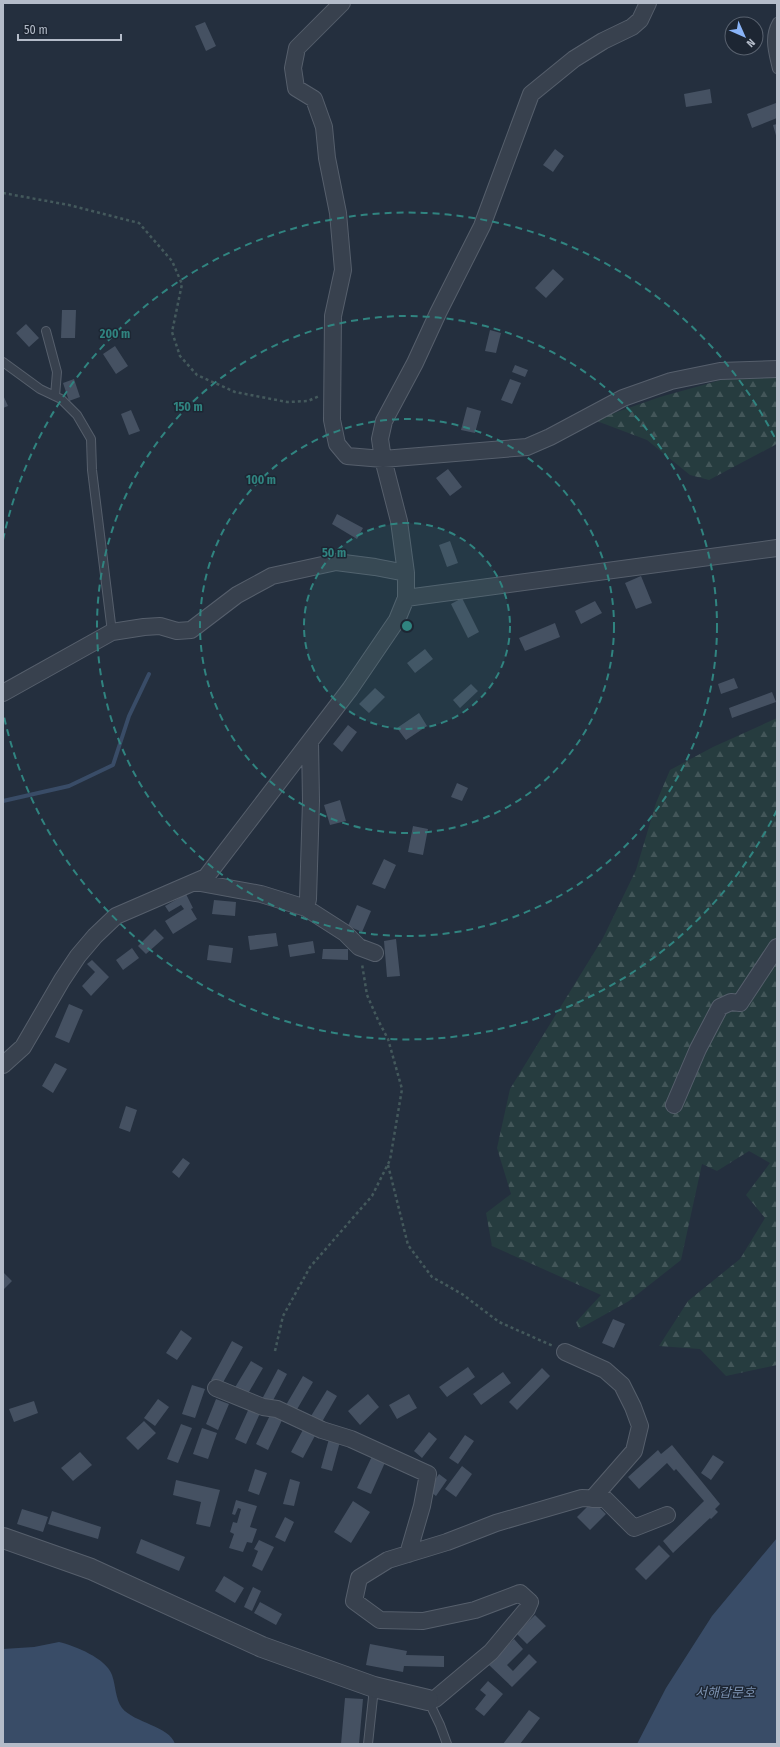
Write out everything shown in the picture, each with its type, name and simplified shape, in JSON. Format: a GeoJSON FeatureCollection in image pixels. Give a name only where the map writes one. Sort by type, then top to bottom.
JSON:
{"type":"FeatureCollection","features":[{"type":"Feature","properties":{"kind":"street"},"geometry":{"type":"LineString","coordinates":[[342,3],[296,48],[293,68],[296,88],[314,99],[324,127],[327,158],[338,213],[343,270],[333,316],[332,420],[337,444],[347,456],[383,459],[527,447],[550,437],[623,398],[671,381],[720,371],[777,369]]}},
{"type":"Feature","properties":{"kind":"street"},"geometry":{"type":"LineString","coordinates":[[3,1065],[22,1047],[78,956],[95,936],[116,916],[206,877],[350,689],[397,620],[406,598],[406,573],[398,521],[383,459],[380,439],[384,421],[415,363],[438,313],[482,226],[532,94],[574,59],[603,41],[632,27],[640,20],[648,3]]}},
{"type":"Feature","properties":{"kind":"street"},"geometry":{"type":"LineString","coordinates":[[406,598],[777,548]]}},
{"type":"Feature","properties":{"kind":"street"},"geometry":{"type":"LineString","coordinates":[[3,692],[112,632],[160,626],[177,632],[191,630],[237,596],[272,576],[336,562],[406,573]]}},
{"type":"Feature","properties":{"kind":"street"},"geometry":{"type":"LineString","coordinates":[[306,908],[308,899],[310,742]]}},
{"type":"Feature","properties":{"kind":"street"},"geometry":{"type":"LineString","coordinates":[[195,882],[261,894],[306,908],[345,933],[359,948],[375,953]]}},
{"type":"Feature","properties":{"kind":"street"},"geometry":{"type":"LineString","coordinates":[[674,1105],[698,1049],[720,1007],[731,1002],[740,1003],[777,947]]}},
{"type":"Feature","properties":{"kind":"street"},"geometry":{"type":"LineString","coordinates":[[565,1352],[605,1370],[622,1385],[633,1407],[640,1426],[634,1451],[592,1499]]}},
{"type":"Feature","properties":{"kind":"street"},"geometry":{"type":"LineString","coordinates":[[216,1388],[263,1407],[277,1409],[322,1430],[351,1439],[428,1474],[422,1506],[408,1554]]}},
{"type":"Feature","properties":{"kind":"street"},"geometry":{"type":"LineString","coordinates":[[3,1538],[91,1569],[262,1647],[374,1687],[428,1700],[435,1699],[490,1652],[527,1609],[530,1602],[520,1593],[475,1610],[423,1621],[380,1620],[354,1601],[359,1578],[388,1560],[447,1542],[496,1523],[582,1498],[605,1499],[634,1528],[667,1515]]}},
{"type":"Feature","properties":{"kind":"lane"},"geometry":{"type":"LineString","coordinates":[[777,22],[771,32],[772,49],[777,69]]}},
{"type":"Feature","properties":{"kind":"lane"},"geometry":{"type":"LineString","coordinates":[[46,332],[57,372],[55,396]]}},
{"type":"Feature","properties":{"kind":"lane"},"geometry":{"type":"LineString","coordinates":[[3,362],[40,389],[61,399],[77,414],[91,439],[92,470],[112,632]]}},
{"type":"Feature","properties":{"kind":"lane"},"geometry":{"type":"LineString","coordinates":[[368,1744],[374,1687]]}},
{"type":"Feature","properties":{"kind":"lane"},"geometry":{"type":"LineString","coordinates":[[428,1700],[447,1744]]}},
{"type":"Feature","properties":{"kind":"path"},"geometry":{"type":"LineString","coordinates":[[3,193],[69,205],[139,223],[172,260],[182,284],[172,332],[180,356],[197,375],[235,392],[287,402],[308,401],[333,392]]}},
{"type":"Feature","properties":{"kind":"path"},"geometry":{"type":"LineString","coordinates":[[275,1351],[284,1316],[310,1266],[372,1196],[390,1160],[402,1089],[388,1039],[367,995],[359,948]]}},
{"type":"Feature","properties":{"kind":"path"},"geometry":{"type":"LineString","coordinates":[[388,1164],[408,1245],[432,1276],[462,1294],[499,1322],[565,1352]]}},
{"type":"Feature","properties":{"kind":"green space"},"geometry":{"type":"Polygon","coordinates":[[[728,378],[777,378],[777,443],[709,480],[690,475],[647,440],[594,420],[660,397],[728,378]]]}},
{"type":"Feature","properties":{"kind":"green space"},"geometry":{"type":"Polygon","coordinates":[[[777,718],[777,1365],[726,1376],[700,1349],[659,1346],[688,1301],[740,1259],[765,1218],[746,1195],[770,1163],[749,1151],[717,1171],[702,1164],[681,1260],[629,1301],[579,1329],[576,1322],[601,1295],[492,1246],[486,1213],[511,1194],[497,1148],[510,1089],[603,938],[636,870],[656,803],[670,770],[713,747],[777,718]]]}},
{"type":"Feature","properties":{"kind":"water","name":"서해갑문호"},"geometry":{"type":"Polygon","coordinates":[[[777,1538],[777,1744],[637,1744],[666,1688],[712,1616],[777,1538]]]}},
{"type":"Feature","properties":{"kind":"water"},"geometry":{"type":"Polygon","coordinates":[[[59,1642],[73,1646],[97,1658],[103,1663],[112,1675],[118,1700],[122,1708],[135,1717],[166,1733],[172,1738],[175,1744],[3,1744],[3,1649],[34,1647],[59,1642]]]}},
{"type":"Feature","properties":{"kind":"building"},"geometry":{"type":"Polygon","coordinates":[[[205,22],[216,46],[206,51],[195,26],[205,22]]]}},
{"type":"Feature","properties":{"kind":"building"},"geometry":{"type":"Polygon","coordinates":[[[710,89],[712,103],[686,107],[684,94],[710,89]]]}},
{"type":"Feature","properties":{"kind":"building"},"geometry":{"type":"Polygon","coordinates":[[[776,103],[777,118],[752,128],[747,114],[776,103]]]}},
{"type":"Feature","properties":{"kind":"building"},"geometry":{"type":"Polygon","coordinates":[[[777,124],[777,139],[773,125],[777,124]]]}},
{"type":"Feature","properties":{"kind":"building"},"geometry":{"type":"Polygon","coordinates":[[[555,149],[564,156],[553,172],[543,165],[555,149]]]}},
{"type":"Feature","properties":{"kind":"building"},"geometry":{"type":"Polygon","coordinates":[[[553,269],[564,279],[546,298],[535,288],[553,269]]]}},
{"type":"Feature","properties":{"kind":"building"},"geometry":{"type":"Polygon","coordinates":[[[62,310],[76,310],[75,338],[61,338],[62,310]]]}},
{"type":"Feature","properties":{"kind":"building"},"geometry":{"type":"Polygon","coordinates":[[[26,324],[39,338],[29,347],[16,333],[26,324]]]}},
{"type":"Feature","properties":{"kind":"building"},"geometry":{"type":"Polygon","coordinates":[[[490,330],[501,333],[496,353],[485,351],[490,330]]]}},
{"type":"Feature","properties":{"kind":"building"},"geometry":{"type":"Polygon","coordinates":[[[115,346],[128,366],[116,374],[103,354],[115,346]]]}},
{"type":"Feature","properties":{"kind":"building"},"geometry":{"type":"Polygon","coordinates":[[[515,365],[528,370],[525,377],[512,372],[515,365]]]}},
{"type":"Feature","properties":{"kind":"building"},"geometry":{"type":"Polygon","coordinates":[[[74,379],[80,397],[69,401],[63,383],[74,379]]]}},
{"type":"Feature","properties":{"kind":"building"},"geometry":{"type":"Polygon","coordinates":[[[510,379],[521,383],[512,404],[501,400],[510,379]]]}},
{"type":"Feature","properties":{"kind":"building"},"geometry":{"type":"Polygon","coordinates":[[[3,395],[8,406],[3,408],[3,395]]]}},
{"type":"Feature","properties":{"kind":"building"},"geometry":{"type":"Polygon","coordinates":[[[467,407],[481,411],[475,433],[461,430],[467,407]]]}},
{"type":"Feature","properties":{"kind":"building"},"geometry":{"type":"Polygon","coordinates":[[[131,410],[140,431],[129,435],[121,414],[131,410]]]}},
{"type":"Feature","properties":{"kind":"building"},"geometry":{"type":"Polygon","coordinates":[[[448,469],[462,487],[450,496],[436,478],[448,469]]]}},
{"type":"Feature","properties":{"kind":"building"},"geometry":{"type":"Polygon","coordinates":[[[337,514],[363,528],[357,539],[332,524],[337,514]]]}},
{"type":"Feature","properties":{"kind":"building"},"geometry":{"type":"Polygon","coordinates":[[[450,541],[458,563],[447,567],[439,545],[450,541]]]}},
{"type":"Feature","properties":{"kind":"building"},"geometry":{"type":"Polygon","coordinates":[[[641,576],[652,603],[636,609],[625,583],[641,576]]]}},
{"type":"Feature","properties":{"kind":"building"},"geometry":{"type":"Polygon","coordinates":[[[462,598],[479,632],[468,638],[451,604],[462,598]]]}},
{"type":"Feature","properties":{"kind":"building"},"geometry":{"type":"Polygon","coordinates":[[[595,601],[602,613],[581,624],[575,611],[595,601]]]}},
{"type":"Feature","properties":{"kind":"building"},"geometry":{"type":"Polygon","coordinates":[[[555,623],[560,637],[525,651],[519,638],[555,623]]]}},
{"type":"Feature","properties":{"kind":"building"},"geometry":{"type":"Polygon","coordinates":[[[425,649],[433,659],[415,673],[407,663],[425,649]]]}},
{"type":"Feature","properties":{"kind":"building"},"geometry":{"type":"Polygon","coordinates":[[[734,678],[738,688],[721,694],[718,684],[734,678]]]}},
{"type":"Feature","properties":{"kind":"building"},"geometry":{"type":"Polygon","coordinates":[[[471,684],[478,691],[460,708],[453,700],[471,684]]]}},
{"type":"Feature","properties":{"kind":"building"},"geometry":{"type":"Polygon","coordinates":[[[375,688],[385,697],[369,713],[359,704],[375,688]]]}},
{"type":"Feature","properties":{"kind":"building"},"geometry":{"type":"Polygon","coordinates":[[[772,692],[776,702],[732,718],[729,708],[772,692]]]}},
{"type":"Feature","properties":{"kind":"building"},"geometry":{"type":"Polygon","coordinates":[[[419,713],[427,726],[406,740],[397,728],[419,713]]]}},
{"type":"Feature","properties":{"kind":"building"},"geometry":{"type":"Polygon","coordinates":[[[348,725],[357,732],[342,752],[333,744],[348,725]]]}},
{"type":"Feature","properties":{"kind":"building"},"geometry":{"type":"Polygon","coordinates":[[[457,783],[468,788],[462,801],[451,797],[457,783]]]}},
{"type":"Feature","properties":{"kind":"building"},"geometry":{"type":"Polygon","coordinates":[[[340,800],[346,821],[330,825],[324,805],[340,800]]]}},
{"type":"Feature","properties":{"kind":"building"},"geometry":{"type":"Polygon","coordinates":[[[413,826],[428,829],[423,855],[408,852],[413,826]]]}},
{"type":"Feature","properties":{"kind":"building"},"geometry":{"type":"Polygon","coordinates":[[[384,859],[396,865],[385,889],[372,884],[384,859]]]}},
{"type":"Feature","properties":{"kind":"building"},"geometry":{"type":"Polygon","coordinates":[[[186,894],[193,908],[191,909],[197,919],[173,934],[165,921],[184,909],[181,905],[169,912],[165,906],[186,894]]]}},
{"type":"Feature","properties":{"kind":"building"},"geometry":{"type":"Polygon","coordinates":[[[214,900],[236,902],[235,916],[212,914],[214,900]]]}},
{"type":"Feature","properties":{"kind":"building"},"geometry":{"type":"Polygon","coordinates":[[[357,905],[371,911],[362,932],[348,926],[357,905]]]}},
{"type":"Feature","properties":{"kind":"building"},"geometry":{"type":"Polygon","coordinates":[[[155,929],[164,938],[146,954],[138,946],[155,929]]]}},
{"type":"Feature","properties":{"kind":"building"},"geometry":{"type":"Polygon","coordinates":[[[276,933],[278,946],[250,950],[248,936],[276,933]]]}},
{"type":"Feature","properties":{"kind":"building"},"geometry":{"type":"Polygon","coordinates":[[[396,939],[400,976],[387,977],[384,941],[396,939]]]}},
{"type":"Feature","properties":{"kind":"building"},"geometry":{"type":"Polygon","coordinates":[[[313,941],[315,953],[290,957],[288,945],[313,941]]]}},
{"type":"Feature","properties":{"kind":"building"},"geometry":{"type":"Polygon","coordinates":[[[209,945],[233,948],[231,963],[207,960],[209,945]]]}},
{"type":"Feature","properties":{"kind":"building"},"geometry":{"type":"Polygon","coordinates":[[[132,948],[139,958],[123,970],[116,960],[132,948]]]}},
{"type":"Feature","properties":{"kind":"building"},"geometry":{"type":"Polygon","coordinates":[[[323,949],[348,949],[348,960],[322,959],[323,949]]]}},
{"type":"Feature","properties":{"kind":"building"},"geometry":{"type":"Polygon","coordinates":[[[92,960],[109,977],[91,996],[82,986],[95,972],[87,964],[92,960]]]}},
{"type":"Feature","properties":{"kind":"building"},"geometry":{"type":"Polygon","coordinates":[[[69,1004],[83,1010],[69,1043],[55,1037],[69,1004]]]}},
{"type":"Feature","properties":{"kind":"building"},"geometry":{"type":"Polygon","coordinates":[[[55,1063],[67,1069],[53,1093],[42,1086],[55,1063]]]}},
{"type":"Feature","properties":{"kind":"building"},"geometry":{"type":"Polygon","coordinates":[[[126,1106],[137,1110],[130,1132],[119,1128],[126,1106]]]}},
{"type":"Feature","properties":{"kind":"building"},"geometry":{"type":"Polygon","coordinates":[[[183,1158],[190,1163],[179,1178],[172,1172],[183,1158]]]}},
{"type":"Feature","properties":{"kind":"building"},"geometry":{"type":"Polygon","coordinates":[[[3,1272],[12,1281],[3,1290],[3,1272]]]}},
{"type":"Feature","properties":{"kind":"building"},"geometry":{"type":"Polygon","coordinates":[[[613,1319],[625,1324],[614,1348],[602,1343],[613,1319]]]}},
{"type":"Feature","properties":{"kind":"building"},"geometry":{"type":"Polygon","coordinates":[[[181,1330],[192,1338],[177,1360],[166,1353],[181,1330]]]}},
{"type":"Feature","properties":{"kind":"building"},"geometry":{"type":"Polygon","coordinates":[[[232,1341],[243,1347],[221,1386],[211,1380],[232,1341]]]}},
{"type":"Feature","properties":{"kind":"building"},"geometry":{"type":"Polygon","coordinates":[[[251,1361],[263,1368],[246,1397],[234,1389],[251,1361]]]}},
{"type":"Feature","properties":{"kind":"building"},"geometry":{"type":"Polygon","coordinates":[[[468,1367],[475,1377],[447,1397],[439,1387],[468,1367]]]}},
{"type":"Feature","properties":{"kind":"building"},"geometry":{"type":"Polygon","coordinates":[[[542,1368],[550,1376],[517,1410],[509,1402],[542,1368]]]}},
{"type":"Feature","properties":{"kind":"building"},"geometry":{"type":"Polygon","coordinates":[[[278,1369],[287,1374],[270,1406],[261,1401],[278,1369]]]}},
{"type":"Feature","properties":{"kind":"building"},"geometry":{"type":"Polygon","coordinates":[[[503,1372],[511,1383],[481,1405],[473,1394],[503,1372]]]}},
{"type":"Feature","properties":{"kind":"building"},"geometry":{"type":"Polygon","coordinates":[[[303,1376],[313,1382],[296,1411],[286,1405],[303,1376]]]}},
{"type":"Feature","properties":{"kind":"building"},"geometry":{"type":"Polygon","coordinates":[[[192,1385],[205,1389],[195,1418],[182,1414],[192,1385]]]}},
{"type":"Feature","properties":{"kind":"building"},"geometry":{"type":"Polygon","coordinates":[[[327,1390],[337,1396],[319,1427],[308,1421],[327,1390]]]}},
{"type":"Feature","properties":{"kind":"building"},"geometry":{"type":"Polygon","coordinates":[[[368,1394],[379,1407],[360,1425],[348,1411],[368,1394]]]}},
{"type":"Feature","properties":{"kind":"building"},"geometry":{"type":"Polygon","coordinates":[[[409,1394],[417,1408],[397,1419],[389,1405],[409,1394]]]}},
{"type":"Feature","properties":{"kind":"building"},"geometry":{"type":"Polygon","coordinates":[[[158,1399],[169,1407],[155,1426],[144,1418],[158,1399]]]}},
{"type":"Feature","properties":{"kind":"building"},"geometry":{"type":"Polygon","coordinates":[[[216,1399],[229,1404],[218,1430],[206,1424],[216,1399]]]}},
{"type":"Feature","properties":{"kind":"building"},"geometry":{"type":"Polygon","coordinates":[[[34,1401],[38,1413],[14,1422],[9,1409],[34,1401]]]}},
{"type":"Feature","properties":{"kind":"building"},"geometry":{"type":"Polygon","coordinates":[[[250,1406],[261,1411],[246,1444],[235,1439],[250,1406]]]}},
{"type":"Feature","properties":{"kind":"building"},"geometry":{"type":"Polygon","coordinates":[[[272,1411],[284,1416],[268,1450],[256,1444],[272,1411]]]}},
{"type":"Feature","properties":{"kind":"building"},"geometry":{"type":"Polygon","coordinates":[[[144,1421],[156,1433],[138,1450],[126,1438],[144,1421]]]}},
{"type":"Feature","properties":{"kind":"building"},"geometry":{"type":"Polygon","coordinates":[[[181,1424],[192,1428],[178,1463],[167,1459],[181,1424]]]}},
{"type":"Feature","properties":{"kind":"building"},"geometry":{"type":"Polygon","coordinates":[[[305,1426],[317,1432],[303,1458],[291,1452],[305,1426]]]}},
{"type":"Feature","properties":{"kind":"building"},"geometry":{"type":"Polygon","coordinates":[[[202,1428],[217,1433],[208,1459],[193,1454],[202,1428]]]}},
{"type":"Feature","properties":{"kind":"building"},"geometry":{"type":"Polygon","coordinates":[[[429,1432],[437,1439],[422,1458],[414,1451],[429,1432]]]}},
{"type":"Feature","properties":{"kind":"building"},"geometry":{"type":"Polygon","coordinates":[[[330,1435],[341,1438],[332,1471],[321,1468],[330,1435]]]}},
{"type":"Feature","properties":{"kind":"building"},"geometry":{"type":"Polygon","coordinates":[[[465,1435],[474,1441],[458,1464],[449,1458],[465,1435]]]}},
{"type":"Feature","properties":{"kind":"building"},"geometry":{"type":"Polygon","coordinates":[[[672,1445],[720,1504],[715,1509],[718,1512],[673,1553],[663,1541],[704,1501],[676,1469],[674,1471],[667,1463],[639,1489],[628,1477],[658,1450],[661,1454],[672,1445]]]}},
{"type":"Feature","properties":{"kind":"building"},"geometry":{"type":"Polygon","coordinates":[[[80,1452],[92,1465],[73,1481],[61,1468],[80,1452]]]}},
{"type":"Feature","properties":{"kind":"building"},"geometry":{"type":"Polygon","coordinates":[[[374,1452],[387,1458],[371,1494],[357,1488],[374,1452]]]}},
{"type":"Feature","properties":{"kind":"building"},"geometry":{"type":"Polygon","coordinates":[[[713,1455],[724,1462],[711,1480],[701,1473],[713,1455]]]}},
{"type":"Feature","properties":{"kind":"building"},"geometry":{"type":"Polygon","coordinates":[[[462,1466],[472,1474],[456,1497],[445,1489],[462,1466]]]}},
{"type":"Feature","properties":{"kind":"building"},"geometry":{"type":"Polygon","coordinates":[[[255,1469],[267,1473],[259,1495],[248,1491],[255,1469]]]}},
{"type":"Feature","properties":{"kind":"building"},"geometry":{"type":"Polygon","coordinates":[[[439,1474],[447,1480],[436,1496],[428,1490],[439,1474]]]}},
{"type":"Feature","properties":{"kind":"building"},"geometry":{"type":"Polygon","coordinates":[[[290,1479],[300,1482],[294,1506],[283,1504],[290,1479]]]}},
{"type":"Feature","properties":{"kind":"building"},"geometry":{"type":"Polygon","coordinates":[[[176,1480],[220,1490],[210,1527],[196,1524],[201,1502],[173,1495],[176,1480]]]}},
{"type":"Feature","properties":{"kind":"building"},"geometry":{"type":"Polygon","coordinates":[[[236,1500],[257,1506],[250,1527],[257,1529],[252,1543],[247,1542],[243,1552],[229,1548],[234,1534],[230,1532],[233,1522],[237,1523],[241,1509],[238,1508],[235,1515],[232,1514],[236,1500]]]}},
{"type":"Feature","properties":{"kind":"building"},"geometry":{"type":"Polygon","coordinates":[[[353,1501],[370,1512],[351,1543],[334,1532],[353,1501]]]}},
{"type":"Feature","properties":{"kind":"building"},"geometry":{"type":"Polygon","coordinates":[[[593,1501],[606,1514],[590,1530],[577,1517],[593,1501]]]}},
{"type":"Feature","properties":{"kind":"building"},"geometry":{"type":"Polygon","coordinates":[[[22,1509],[48,1517],[43,1532],[17,1524],[22,1509]]]}},
{"type":"Feature","properties":{"kind":"building"},"geometry":{"type":"Polygon","coordinates":[[[52,1511],[101,1527],[98,1539],[48,1524],[52,1511]]]}},
{"type":"Feature","properties":{"kind":"building"},"geometry":{"type":"Polygon","coordinates":[[[285,1517],[294,1522],[285,1542],[275,1537],[285,1517]]]}},
{"type":"Feature","properties":{"kind":"building"},"geometry":{"type":"Polygon","coordinates":[[[141,1539],[185,1557],[179,1571],[136,1553],[141,1539]]]}},
{"type":"Feature","properties":{"kind":"building"},"geometry":{"type":"Polygon","coordinates":[[[259,1540],[274,1547],[262,1571],[252,1566],[258,1551],[254,1549],[259,1540]]]}},
{"type":"Feature","properties":{"kind":"building"},"geometry":{"type":"Polygon","coordinates":[[[659,1545],[670,1556],[646,1580],[635,1569],[659,1545]]]}},
{"type":"Feature","properties":{"kind":"building"},"geometry":{"type":"Polygon","coordinates":[[[224,1576],[244,1588],[235,1603],[215,1591],[224,1576]]]}},
{"type":"Feature","properties":{"kind":"building"},"geometry":{"type":"Polygon","coordinates":[[[253,1587],[261,1591],[252,1611],[244,1607],[253,1587]]]}},
{"type":"Feature","properties":{"kind":"building"},"geometry":{"type":"Polygon","coordinates":[[[260,1602],[282,1614],[276,1625],[254,1613],[260,1602]]]}},
{"type":"Feature","properties":{"kind":"building"},"geometry":{"type":"Polygon","coordinates":[[[535,1615],[546,1626],[527,1644],[516,1633],[535,1615]]]}},
{"type":"Feature","properties":{"kind":"building"},"geometry":{"type":"Polygon","coordinates":[[[514,1639],[523,1649],[507,1665],[513,1671],[529,1654],[537,1662],[512,1687],[489,1665],[514,1639]]]}},
{"type":"Feature","properties":{"kind":"building"},"geometry":{"type":"Polygon","coordinates":[[[370,1644],[407,1651],[406,1655],[444,1656],[444,1667],[404,1666],[403,1672],[366,1665],[370,1644]]]}},
{"type":"Feature","properties":{"kind":"building"},"geometry":{"type":"Polygon","coordinates":[[[488,1681],[503,1694],[484,1716],[475,1709],[486,1695],[480,1690],[488,1681]]]}},
{"type":"Feature","properties":{"kind":"building"},"geometry":{"type":"Polygon","coordinates":[[[345,1698],[363,1699],[359,1744],[341,1744],[345,1698]]]}},
{"type":"Feature","properties":{"kind":"building"},"geometry":{"type":"Polygon","coordinates":[[[529,1710],[540,1718],[520,1744],[503,1744],[529,1710]]]}},
{"type":"Feature","properties":{"kind":"waterway"},"geometry":{"type":"LineString","coordinates":[[3,801],[69,786],[113,765],[129,716],[149,674]]}}]}
